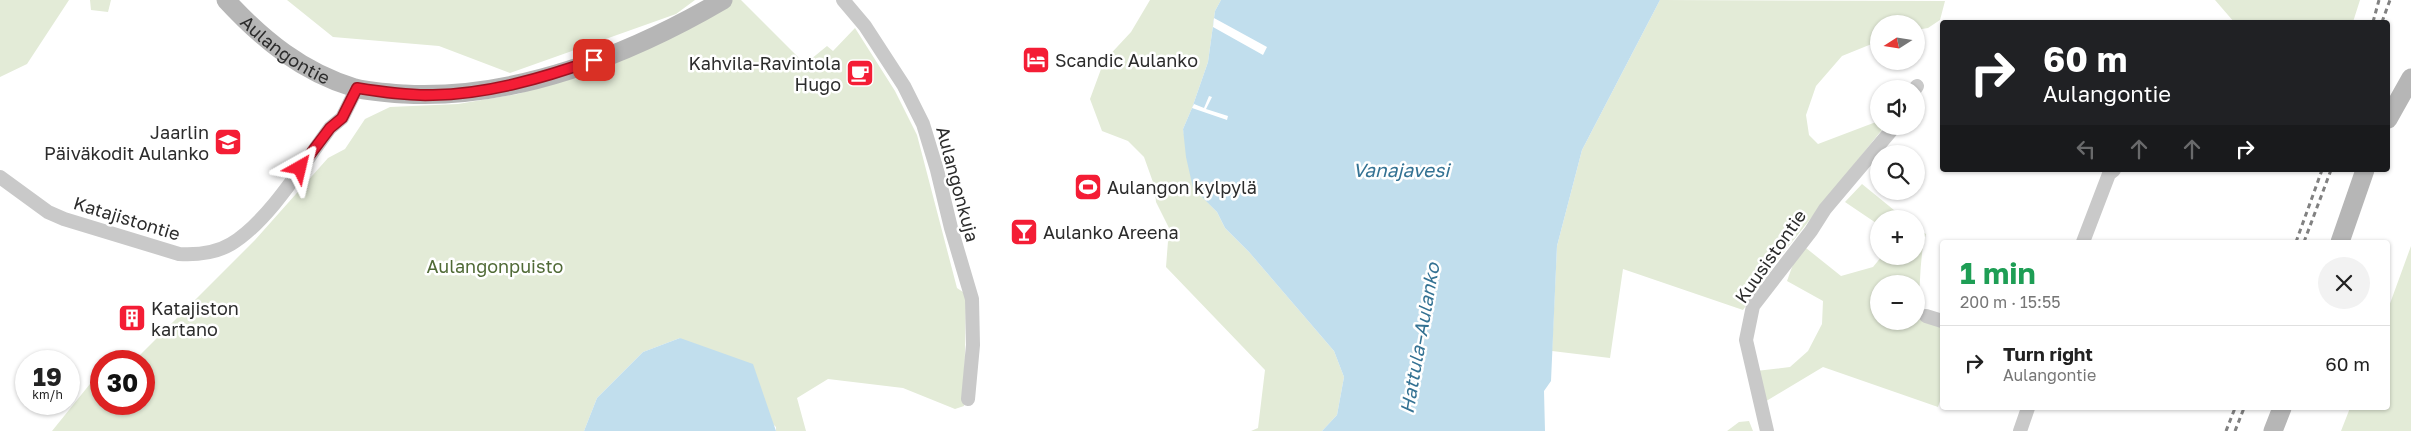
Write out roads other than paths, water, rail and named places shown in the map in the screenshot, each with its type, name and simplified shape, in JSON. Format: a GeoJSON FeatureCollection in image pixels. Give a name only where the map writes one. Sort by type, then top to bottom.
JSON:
{"type":"FeatureCollection","features":[{"type":"Feature","properties":{"kind":"street","name":"Aulangontie"},"geometry":{"type":"LineString","coordinates":[[226,0],[255,32],[293,60],[326,77],[357,88],[391,93],[433,95],[498,88],[558,73],[659,34],[723,0]]}},
{"type":"Feature","properties":{"kind":"street","name":"Aulangonkuja"},"geometry":{"type":"LineString","coordinates":[[843,0],[865,26],[904,86],[922,124],[931,152],[957,252],[972,299],[973,345],[968,399]]}},
{"type":"Feature","properties":{"kind":"street"},"geometry":{"type":"LineString","coordinates":[[2390,115],[2411,78]]}},
{"type":"Feature","properties":{"kind":"street","name":"Katajistontie"},"geometry":{"type":"LineString","coordinates":[[0,177],[48,212],[64,219],[179,254],[194,255],[218,250],[232,244],[270,208],[330,128],[342,118],[357,88]]}},
{"type":"Feature","properties":{"kind":"street","name":"Kuusistontie"},"geometry":{"type":"LineString","coordinates":[[1767,431],[1746,340],[1753,306],[1811,231],[1825,209],[1887,135]]}},
{"type":"Feature","properties":{"kind":"street"},"geometry":{"type":"LineString","coordinates":[[2084,240],[2109,174],[2112,172]]}},
{"type":"Feature","properties":{"kind":"street"},"geometry":{"type":"LineString","coordinates":[[2341,240],[2364,172]]}},
{"type":"Feature","properties":{"kind":"street"},"geometry":{"type":"LineString","coordinates":[[1926,316],[1940,320]]}},
{"type":"Feature","properties":{"kind":"street"},"geometry":{"type":"LineString","coordinates":[[2020,431],[2027,410]]}},
{"type":"Feature","properties":{"kind":"street"},"geometry":{"type":"LineString","coordinates":[[2273,431],[2281,410]]}},
{"type":"Feature","properties":{"kind":"water","name":"Vanajavesi"},"geometry":{"type":"Polygon","coordinates":[[[1221,0],[1660,0],[1582,150],[1557,246],[1551,381],[1544,391],[1545,431],[1322,431],[1337,415],[1344,377],[1334,351],[1249,252],[1225,228],[1217,212],[1193,188],[1186,157],[1183,129],[1208,62],[1215,11],[1221,0]]]}},
{"type":"Feature","properties":{"kind":"water"},"geometry":{"type":"Polygon","coordinates":[[[680,338],[753,364],[776,431],[584,431],[597,398],[643,352],[680,338]]]}},
{"type":"Feature","properties":{"kind":"railway"},"geometry":{"type":"LineString","coordinates":[[2374,20],[2379,0]]}},
{"type":"Feature","properties":{"kind":"railway"},"geometry":{"type":"LineString","coordinates":[[2383,20],[2390,0]]}},
{"type":"Feature","properties":{"kind":"railway"},"geometry":{"type":"LineString","coordinates":[[2297,240],[2321,172]]}},
{"type":"Feature","properties":{"kind":"railway"},"geometry":{"type":"LineString","coordinates":[[2305,240],[2330,172]]}},
{"type":"Feature","properties":{"kind":"railway"},"geometry":{"type":"LineString","coordinates":[[2226,431],[2234,410]]}},
{"type":"Feature","properties":{"kind":"railway"},"geometry":{"type":"LineString","coordinates":[[2235,431],[2243,410]]}},
{"type":"Feature","properties":{"kind":"place","name":"Scandic Aulanko"},"geometry":{"type":"Point","coordinates":[1036,60]}},
{"type":"Feature","properties":{"kind":"place","name":"Kahvila-Ravintola Hugo"},"geometry":{"type":"Point","coordinates":[860,73]}},
{"type":"Feature","properties":{"kind":"place","name":"Jaarlin Päiväkodit Aulanko"},"geometry":{"type":"Point","coordinates":[228,142]}},
{"type":"Feature","properties":{"kind":"place","name":"Aulangon kylpylä"},"geometry":{"type":"Point","coordinates":[1088,187]}},
{"type":"Feature","properties":{"kind":"place","name":"Aulanko Areena"},"geometry":{"type":"Point","coordinates":[1024,232]}},
{"type":"Feature","properties":{"kind":"place","name":"Katajiston kartano"},"geometry":{"type":"Point","coordinates":[132,318]}},
{"type":"Feature","properties":{"kind":"park label","name":"Aulangonpuisto"},"geometry":{"type":"Point","coordinates":[495,266]}},
{"type":"Feature","properties":{"kind":"water label","name":"Hattula–Aulanko"},"geometry":{"type":"Point","coordinates":[1419,338]}}]}
